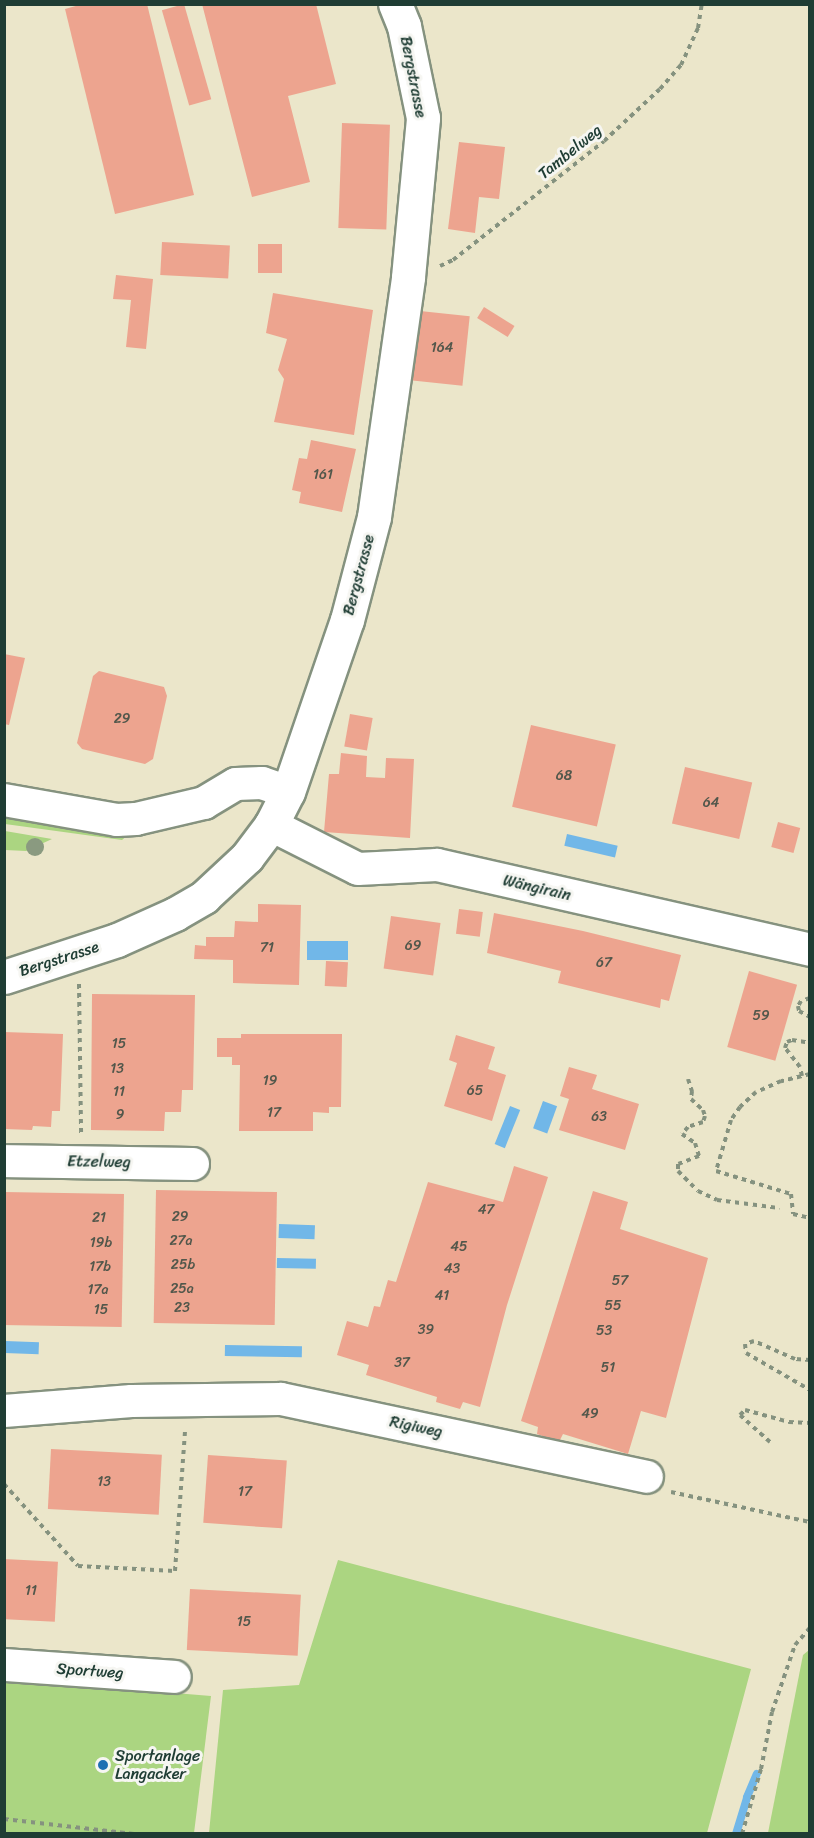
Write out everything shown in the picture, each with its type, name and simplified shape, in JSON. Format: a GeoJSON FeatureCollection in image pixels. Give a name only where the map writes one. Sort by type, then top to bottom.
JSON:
{"type":"FeatureCollection","features":[{"type":"Feature","properties":{"kind":"street","name":"Bergstrasse"},"geometry":{"type":"LineString","coordinates":[[4,977],[117,940],[175,914],[204,897],[247,857],[271,825],[288,792],[347,620],[374,517],[408,277],[423,118],[404,26],[395,4]]}},
{"type":"Feature","properties":{"kind":"street"},"geometry":{"type":"LineString","coordinates":[[4,800],[117,820],[136,819],[204,803],[236,784],[262,783],[288,792]]}},
{"type":"Feature","properties":{"kind":"street","name":"Wängirain"},"geometry":{"type":"LineString","coordinates":[[271,825],[358,869],[437,865],[810,950]]}},
{"type":"Feature","properties":{"kind":"street","name":"Etzelweg"},"geometry":{"type":"LineString","coordinates":[[4,1161],[193,1164]]}},
{"type":"Feature","properties":{"kind":"street","name":"Rigiweg"},"geometry":{"type":"LineString","coordinates":[[4,1411],[132,1401],[281,1398],[647,1477]]}},
{"type":"Feature","properties":{"kind":"street","name":"Sportweg"},"geometry":{"type":"LineString","coordinates":[[4,1665],[175,1677]]}},
{"type":"Feature","properties":{"kind":"path","name":"Tambelweg"},"geometry":{"type":"LineString","coordinates":[[408,277],[453,261],[620,126],[681,65],[699,28],[702,4]]}},
{"type":"Feature","properties":{"kind":"path"},"geometry":{"type":"LineString","coordinates":[[79,953],[82,1162]]}},
{"type":"Feature","properties":{"kind":"path"},"geometry":{"type":"LineString","coordinates":[[810,998],[801,1001],[798,1006],[799,1011],[810,1017]]}},
{"type":"Feature","properties":{"kind":"path"},"geometry":{"type":"LineString","coordinates":[[802,1076],[800,1067],[785,1048],[787,1042],[792,1040],[810,1043]]}},
{"type":"Feature","properties":{"kind":"path"},"geometry":{"type":"LineString","coordinates":[[810,1074],[781,1081],[756,1092],[740,1107],[731,1120],[716,1172],[791,1194],[793,1214],[810,1218]]}},
{"type":"Feature","properties":{"kind":"path"},"geometry":{"type":"LineString","coordinates":[[688,1079],[692,1091],[691,1099],[703,1110],[705,1116],[703,1122],[688,1127],[682,1134],[695,1143],[699,1156],[678,1164],[681,1176],[698,1191],[717,1200],[779,1208]]}},
{"type":"Feature","properties":{"kind":"path"},"geometry":{"type":"LineString","coordinates":[[810,1360],[795,1359],[754,1341],[745,1344],[746,1353],[810,1390]]}},
{"type":"Feature","properties":{"kind":"path"},"geometry":{"type":"LineString","coordinates":[[4,1484],[78,1566],[174,1571],[188,1400]]}},
{"type":"Feature","properties":{"kind":"path"},"geometry":{"type":"LineString","coordinates":[[770,1442],[740,1415],[745,1410],[789,1422],[810,1424]]}},
{"type":"Feature","properties":{"kind":"path"},"geometry":{"type":"LineString","coordinates":[[647,1477],[645,1486],[810,1522]]}},
{"type":"Feature","properties":{"kind":"path"},"geometry":{"type":"LineString","coordinates":[[742,1833],[761,1769],[776,1701],[795,1645],[810,1628]]}},
{"type":"Feature","properties":{"kind":"path"},"geometry":{"type":"LineString","coordinates":[[4,1819],[134,1833]]}},
{"type":"Feature","properties":{"kind":"green space"},"geometry":{"type":"Polygon","coordinates":[[[4,811],[129,834],[122,840],[5,824],[4,811]]]}},
{"type":"Feature","properties":{"kind":"green space"},"geometry":{"type":"Polygon","coordinates":[[[4,832],[52,839],[26,851],[5,850],[4,832]]]}},
{"type":"Feature","properties":{"kind":"green space"},"geometry":{"type":"Polygon","coordinates":[[[338,1560],[751,1669],[707,1833],[209,1833],[223,1690],[299,1685],[338,1560]]]}},
{"type":"Feature","properties":{"kind":"green space"},"geometry":{"type":"Polygon","coordinates":[[[809,1650],[809,1833],[768,1833],[803,1655],[809,1650]]]}},
{"type":"Feature","properties":{"kind":"green space","name":"Sportanlage Langacker"},"geometry":{"type":"Polygon","coordinates":[[[5,1679],[211,1696],[194,1833],[5,1833],[5,1679]]]}},
{"type":"Feature","properties":{"kind":"water"},"geometry":{"type":"Polygon","coordinates":[[[567,834],[618,846],[615,857],[564,846],[567,834]]]}},
{"type":"Feature","properties":{"kind":"water"},"geometry":{"type":"Polygon","coordinates":[[[307,941],[348,941],[348,960],[307,960],[307,941]]]}},
{"type":"Feature","properties":{"kind":"water"},"geometry":{"type":"Polygon","coordinates":[[[543,1101],[557,1106],[547,1133],[533,1128],[543,1101]]]}},
{"type":"Feature","properties":{"kind":"water"},"geometry":{"type":"Polygon","coordinates":[[[510,1106],[520,1110],[505,1148],[495,1144],[510,1106]]]}},
{"type":"Feature","properties":{"kind":"water"},"geometry":{"type":"Polygon","coordinates":[[[279,1224],[315,1225],[314,1239],[279,1238],[279,1224]]]}},
{"type":"Feature","properties":{"kind":"water"},"geometry":{"type":"Polygon","coordinates":[[[277,1258],[316,1259],[316,1269],[277,1268],[277,1258]]]}},
{"type":"Feature","properties":{"kind":"water"},"geometry":{"type":"Polygon","coordinates":[[[5,1341],[39,1342],[39,1354],[5,1353],[5,1341]]]}},
{"type":"Feature","properties":{"kind":"water"},"geometry":{"type":"Polygon","coordinates":[[[225,1345],[302,1346],[302,1357],[225,1356],[225,1345]]]}},
{"type":"Feature","properties":{"kind":"building"},"geometry":{"type":"Polygon","coordinates":[[[83,4],[147,4],[194,195],[115,214],[65,9],[83,4]]]}},
{"type":"Feature","properties":{"kind":"building"},"geometry":{"type":"Polygon","coordinates":[[[184,4],[211,99],[189,106],[162,10],[184,4]]]}},
{"type":"Feature","properties":{"kind":"building"},"geometry":{"type":"Polygon","coordinates":[[[202,4],[316,4],[336,84],[288,96],[310,182],[252,197],[202,4]]]}},
{"type":"Feature","properties":{"kind":"building"},"geometry":{"type":"Polygon","coordinates":[[[342,123],[390,125],[386,230],[338,228],[342,123]]]}},
{"type":"Feature","properties":{"kind":"building"},"geometry":{"type":"Polygon","coordinates":[[[459,142],[505,147],[499,199],[479,197],[475,233],[448,229],[459,142]]]}},
{"type":"Feature","properties":{"kind":"building"},"geometry":{"type":"Polygon","coordinates":[[[162,242],[230,246],[228,279],[160,275],[162,242]]]}},
{"type":"Feature","properties":{"kind":"building"},"geometry":{"type":"Polygon","coordinates":[[[258,244],[282,244],[282,273],[258,273],[258,244]]]}},
{"type":"Feature","properties":{"kind":"building"},"geometry":{"type":"Polygon","coordinates":[[[116,275],[153,279],[146,349],[126,347],[131,300],[113,299],[116,275]]]}},
{"type":"Feature","properties":{"kind":"building"},"geometry":{"type":"Polygon","coordinates":[[[273,293],[373,310],[354,435],[274,422],[284,379],[278,370],[287,339],[266,333],[273,293]]]}},
{"type":"Feature","properties":{"kind":"building"},"geometry":{"type":"Polygon","coordinates":[[[484,307],[515,326],[508,337],[477,318],[484,307]]]}},
{"type":"Feature","properties":{"kind":"building"},"geometry":{"type":"Polygon","coordinates":[[[420,311],[470,316],[462,386],[413,381],[420,311]]]}},
{"type":"Feature","properties":{"kind":"building"},"geometry":{"type":"Polygon","coordinates":[[[311,440],[356,449],[342,512],[299,503],[301,492],[292,490],[299,458],[307,459],[311,440]]]}},
{"type":"Feature","properties":{"kind":"building"},"geometry":{"type":"Polygon","coordinates":[[[4,654],[25,658],[9,725],[4,724],[4,654]]]}},
{"type":"Feature","properties":{"kind":"building"},"geometry":{"type":"Polygon","coordinates":[[[99,671],[164,687],[167,696],[153,759],[145,764],[82,749],[77,743],[93,676],[99,671]]]}},
{"type":"Feature","properties":{"kind":"building"},"geometry":{"type":"Polygon","coordinates":[[[350,714],[373,718],[367,750],[344,746],[350,714]]]}},
{"type":"Feature","properties":{"kind":"building"},"geometry":{"type":"Polygon","coordinates":[[[531,725],[616,745],[597,826],[512,807],[531,725]]]}},
{"type":"Feature","properties":{"kind":"building"},"geometry":{"type":"Polygon","coordinates":[[[341,753],[367,756],[366,777],[385,778],[386,758],[414,759],[410,838],[324,832],[329,774],[339,774],[341,753]]]}},
{"type":"Feature","properties":{"kind":"building"},"geometry":{"type":"Polygon","coordinates":[[[685,767],[752,783],[739,839],[672,824],[685,767]]]}},
{"type":"Feature","properties":{"kind":"building"},"geometry":{"type":"Polygon","coordinates":[[[778,822],[800,828],[793,853],[771,847],[778,822]]]}},
{"type":"Feature","properties":{"kind":"building"},"geometry":{"type":"Polygon","coordinates":[[[258,904],[301,905],[299,985],[233,983],[233,960],[194,959],[195,945],[206,946],[206,937],[234,937],[235,921],[258,922],[258,904]]]}},
{"type":"Feature","properties":{"kind":"building"},"geometry":{"type":"Polygon","coordinates":[[[459,909],[483,912],[480,937],[456,934],[459,909]]]}},
{"type":"Feature","properties":{"kind":"building"},"geometry":{"type":"Polygon","coordinates":[[[494,913],[583,931],[681,955],[669,1001],[661,999],[660,1008],[558,983],[561,971],[487,953],[494,913]]]}},
{"type":"Feature","properties":{"kind":"building"},"geometry":{"type":"Polygon","coordinates":[[[391,916],[441,923],[433,975],[384,968],[391,916]]]}},
{"type":"Feature","properties":{"kind":"building"},"geometry":{"type":"Polygon","coordinates":[[[326,961],[348,962],[347,987],[325,986],[326,961]]]}},
{"type":"Feature","properties":{"kind":"building"},"geometry":{"type":"Polygon","coordinates":[[[749,971],[797,985],[775,1061],[727,1047],[749,971]]]}},
{"type":"Feature","properties":{"kind":"building"},"geometry":{"type":"Polygon","coordinates":[[[92,994],[195,995],[193,1090],[182,1090],[181,1112],[165,1112],[164,1131],[91,1130],[92,994]]]}},
{"type":"Feature","properties":{"kind":"building"},"geometry":{"type":"Polygon","coordinates":[[[4,1032],[63,1034],[60,1111],[52,1111],[51,1127],[33,1126],[32,1130],[4,1129],[4,1032]]]}},
{"type":"Feature","properties":{"kind":"building"},"geometry":{"type":"Polygon","coordinates":[[[241,1034],[342,1034],[341,1107],[329,1107],[329,1113],[313,1112],[313,1131],[239,1131],[240,1065],[232,1065],[232,1057],[217,1057],[217,1038],[241,1038],[241,1034]]]}},
{"type":"Feature","properties":{"kind":"building"},"geometry":{"type":"Polygon","coordinates":[[[456,1035],[495,1047],[488,1069],[506,1075],[492,1121],[444,1106],[457,1063],[449,1060],[456,1035]]]}},
{"type":"Feature","properties":{"kind":"building"},"geometry":{"type":"Polygon","coordinates":[[[569,1067],[597,1075],[592,1089],[639,1104],[625,1150],[559,1130],[569,1099],[560,1096],[569,1067]]]}},
{"type":"Feature","properties":{"kind":"building"},"geometry":{"type":"Polygon","coordinates":[[[514,1166],[548,1177],[507,1305],[480,1407],[463,1402],[460,1409],[436,1402],[437,1397],[366,1375],[369,1365],[337,1355],[347,1321],[368,1327],[374,1306],[380,1307],[388,1280],[396,1282],[428,1182],[503,1202],[514,1166]]]}},
{"type":"Feature","properties":{"kind":"building"},"geometry":{"type":"Polygon","coordinates":[[[156,1190],[277,1192],[275,1325],[154,1323],[156,1190]]]}},
{"type":"Feature","properties":{"kind":"building"},"geometry":{"type":"Polygon","coordinates":[[[593,1191],[628,1202],[620,1229],[708,1258],[666,1418],[641,1411],[628,1454],[563,1434],[559,1442],[537,1434],[538,1427],[521,1421],[593,1191]]]}},
{"type":"Feature","properties":{"kind":"building"},"geometry":{"type":"Polygon","coordinates":[[[4,1192],[124,1194],[122,1327],[4,1325],[4,1192]]]}},
{"type":"Feature","properties":{"kind":"building"},"geometry":{"type":"Polygon","coordinates":[[[51,1449],[162,1455],[159,1515],[48,1509],[51,1449]]]}},
{"type":"Feature","properties":{"kind":"building"},"geometry":{"type":"Polygon","coordinates":[[[208,1455],[287,1461],[282,1528],[203,1523],[208,1455]]]}},
{"type":"Feature","properties":{"kind":"building"},"geometry":{"type":"Polygon","coordinates":[[[4,1559],[58,1562],[55,1622],[4,1619],[4,1559]]]}},
{"type":"Feature","properties":{"kind":"building"},"geometry":{"type":"Polygon","coordinates":[[[190,1589],[301,1595],[298,1656],[187,1650],[190,1589]]]}},
{"type":"Feature","properties":{"kind":"waterway"},"geometry":{"type":"LineString","coordinates":[[736,1834],[747,1797],[757,1774]]}},
{"type":"Feature","properties":{"kind":"place","name":"Sportanlage Langacker"},"geometry":{"type":"Point","coordinates":[103,1765]}}]}
